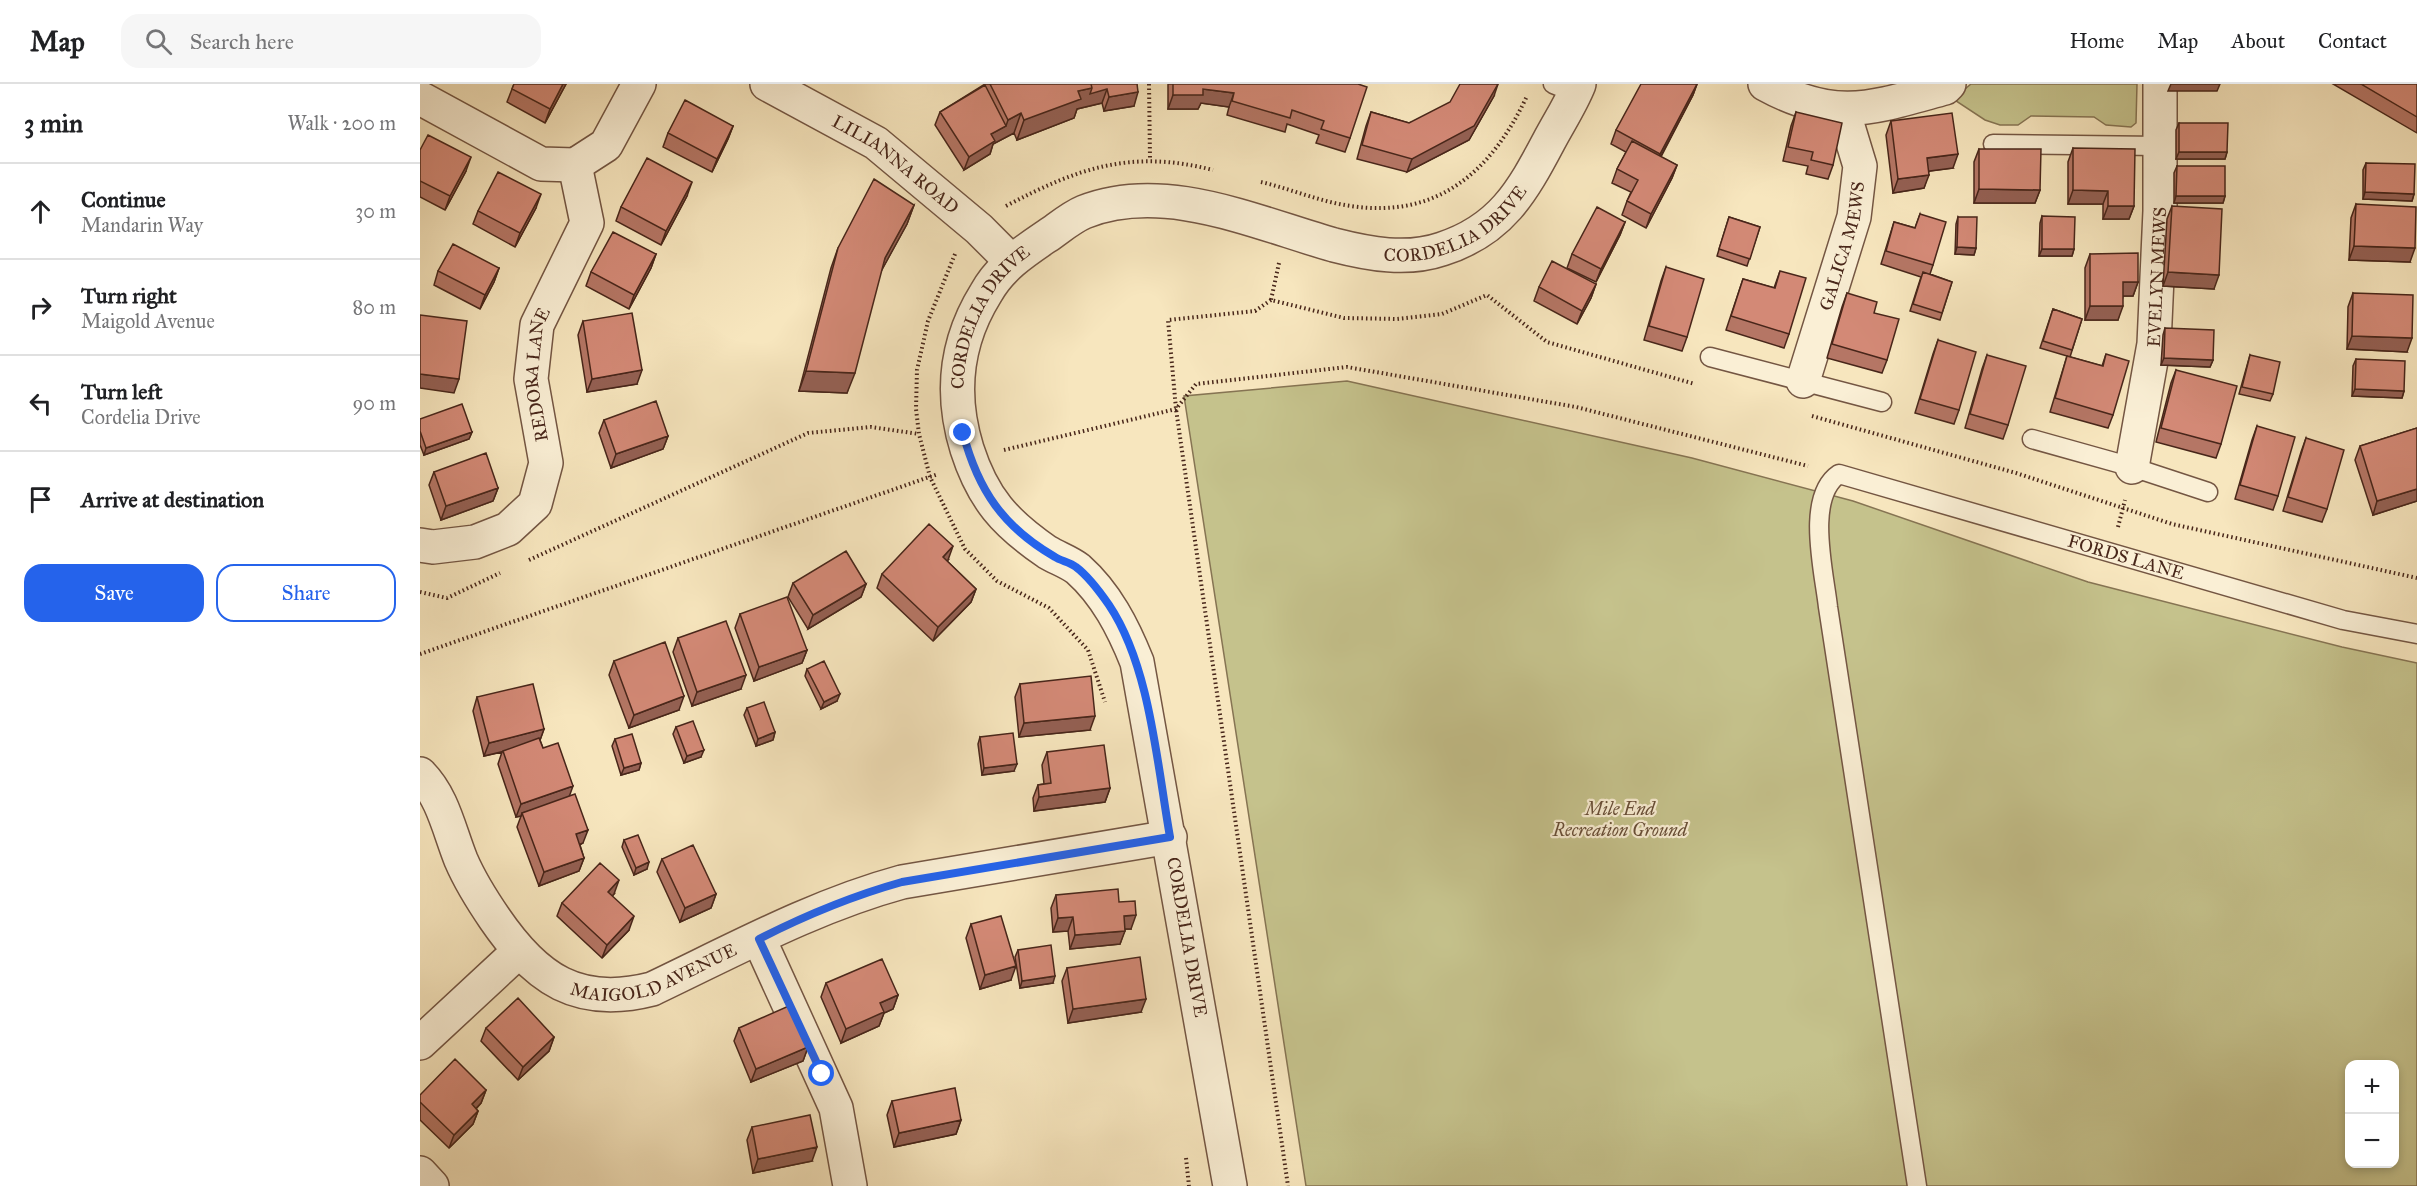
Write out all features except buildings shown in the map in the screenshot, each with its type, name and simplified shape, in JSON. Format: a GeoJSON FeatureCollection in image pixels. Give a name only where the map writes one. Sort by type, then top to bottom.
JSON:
{"type":"FeatureCollection","features":[{"type":"Feature","properties":{"kind":"street"},"geometry":{"type":"LineString","coordinates":[[420,98],[541,164],[575,165],[606,145],[639,84]]}},
{"type":"Feature","properties":{"kind":"street","name":"LILIANNA ROAD"},"geometry":{"type":"LineString","coordinates":[[767,84],[876,143],[979,229],[1011,261]]}},
{"type":"Feature","properties":{"kind":"street"},"geometry":{"type":"LineString","coordinates":[[1765,84],[1816,106],[1843,110],[1893,103],[1945,88],[1949,84]]}},
{"type":"Feature","properties":{"kind":"street","name":"EVELYN MEWS"},"geometry":{"type":"LineString","coordinates":[[2132,467],[2154,344],[2160,84]]}},
{"type":"Feature","properties":{"kind":"street","name":"CORDELIA DRIVE"},"geometry":{"type":"LineString","coordinates":[[1230,1186],[1170,837],[1137,662],[1125,632],[1109,605],[1075,566],[1055,557],[1004,519],[983,491],[971,462],[958,407],[957,380],[961,346],[978,306],[992,281],[1011,261],[1083,213],[1122,203],[1179,202],[1361,252],[1408,256],[1442,250],[1473,235],[1500,218],[1521,194],[1569,87]]}},
{"type":"Feature","properties":{"kind":"street","name":"GALICA MEWS"},"geometry":{"type":"LineString","coordinates":[[1803,381],[1854,218],[1860,166],[1843,110]]}},
{"type":"Feature","properties":{"kind":"street","name":"REDORA LANE"},"geometry":{"type":"LineString","coordinates":[[420,545],[475,542],[508,529],[535,504],[546,463],[531,379],[537,325],[587,223],[575,165]]}},
{"type":"Feature","properties":{"kind":"street","name":"MAIGOLD AVENUE"},"geometry":{"type":"LineString","coordinates":[[420,774],[436,795],[461,860],[479,895],[518,952],[536,970],[574,990],[608,996],[630,995],[652,989],[808,914],[859,894],[902,882],[1170,837]]}},
{"type":"Feature","properties":{"kind":"street"},"geometry":{"type":"LineString","coordinates":[[759,939],[836,1108],[850,1186]]}},
{"type":"Feature","properties":{"kind":"street"},"geometry":{"type":"LineString","coordinates":[[420,1043],[518,952]]}},
{"type":"Feature","properties":{"kind":"street"},"geometry":{"type":"LineString","coordinates":[[420,1173],[432,1186]]}},
{"type":"Feature","properties":{"kind":"lane"},"geometry":{"type":"LineString","coordinates":[[1993,144],[2160,146]]}},
{"type":"Feature","properties":{"kind":"lane"},"geometry":{"type":"LineString","coordinates":[[1710,357],[1882,402]]}},
{"type":"Feature","properties":{"kind":"lane"},"geometry":{"type":"LineString","coordinates":[[2032,440],[2132,467],[2208,492]]}},
{"type":"Feature","properties":{"kind":"lane"},"geometry":{"type":"LineString","coordinates":[[1839,474],[1828,481],[1818,515],[1828,606],[1917,1186]]}},
{"type":"Feature","properties":{"kind":"lane","name":"FORDS LANE"},"geometry":{"type":"LineString","coordinates":[[1839,474],[2343,620],[2417,634]]}},
{"type":"Feature","properties":{"kind":"path"},"geometry":{"type":"LineString","coordinates":[[1149,84],[1150,159]]}},
{"type":"Feature","properties":{"kind":"path"},"geometry":{"type":"LineString","coordinates":[[1254,180],[1350,206],[1398,209],[1448,191],[1478,171],[1511,129],[1528,93]]}},
{"type":"Feature","properties":{"kind":"path"},"geometry":{"type":"LineString","coordinates":[[1108,709],[1088,650],[1049,608],[997,581],[965,549],[930,477],[919,434],[916,409],[917,370],[928,321],[953,257],[1002,208],[1048,183],[1098,166],[1150,159],[1191,164],[1223,172]]}},
{"type":"Feature","properties":{"kind":"path"},"geometry":{"type":"LineString","coordinates":[[1271,300],[1255,311],[1168,320],[1176,409],[1288,1186]]}},
{"type":"Feature","properties":{"kind":"path"},"geometry":{"type":"LineString","coordinates":[[420,654],[1003,451],[1176,409],[1196,384],[1347,366],[1576,407],[1839,474]]}},
{"type":"Feature","properties":{"kind":"path"},"geometry":{"type":"LineString","coordinates":[[521,564],[808,433],[872,427],[919,434]]}},
{"type":"Feature","properties":{"kind":"path"},"geometry":{"type":"LineString","coordinates":[[2112,553],[2132,467]]}},
{"type":"Feature","properties":{"kind":"path"},"geometry":{"type":"LineString","coordinates":[[420,592],[447,598],[511,569]]}},
{"type":"Feature","properties":{"kind":"path"},"geometry":{"type":"LineString","coordinates":[[1186,1156],[1189,1186]]}},
{"type":"Feature","properties":{"kind":"green space"},"geometry":{"type":"Polygon","coordinates":[[[1971,84],[2137,84],[2136,123],[2131,127],[2106,125],[2094,117],[2031,116],[2018,125],[2000,125],[1985,120],[1953,99],[1971,84]]]}},
{"type":"Feature","properties":{"kind":"green space","name":"Mile End Recreation Ground"},"geometry":{"type":"Polygon","coordinates":[[[1347,381],[1692,458],[1853,501],[2088,582],[2342,647],[2417,663],[2417,1186],[1306,1186],[1184,396],[1347,381]]]}},
{"type":"Feature","properties":{"kind":"route"},"geometry":{"type":"LineString","coordinates":[[822,1074],[759,939],[808,914],[859,894],[902,882],[1170,837],[1144,693],[1137,662],[1125,632],[1109,605],[1075,566],[1055,557],[1004,519],[983,491],[971,462],[963,433]]}}]}
